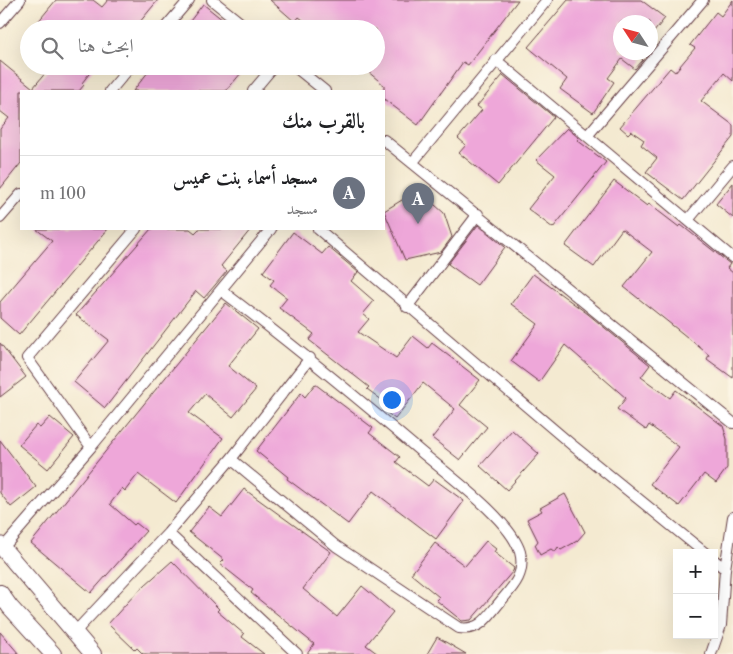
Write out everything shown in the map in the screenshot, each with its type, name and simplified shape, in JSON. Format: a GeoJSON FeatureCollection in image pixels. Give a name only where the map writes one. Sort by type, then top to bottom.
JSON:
{"type":"FeatureCollection","features":[{"type":"Feature","properties":{"kind":"main road"},"geometry":{"type":"LineString","coordinates":[[1,547],[93,654]]}},
{"type":"Feature","properties":{"kind":"main road"},"geometry":{"type":"LineString","coordinates":[[0,593],[10,607],[53,654]]}},
{"type":"Feature","properties":{"kind":"street"},"geometry":{"type":"LineString","coordinates":[[0,23],[20,0]]}},
{"type":"Feature","properties":{"kind":"street"},"geometry":{"type":"LineString","coordinates":[[172,20],[189,0]]}},
{"type":"Feature","properties":{"kind":"street"},"geometry":{"type":"LineString","coordinates":[[212,0],[237,20]]}},
{"type":"Feature","properties":{"kind":"street"},"geometry":{"type":"LineString","coordinates":[[412,163],[547,0]]}},
{"type":"Feature","properties":{"kind":"street"},"geometry":{"type":"LineString","coordinates":[[587,136],[703,0]]}},
{"type":"Feature","properties":{"kind":"street"},"geometry":{"type":"LineString","coordinates":[[496,60],[733,258]]}},
{"type":"Feature","properties":{"kind":"street"},"geometry":{"type":"LineString","coordinates":[[111,90],[124,75]]}},
{"type":"Feature","properties":{"kind":"street"},"geometry":{"type":"LineString","coordinates":[[254,90],[266,75]]}},
{"type":"Feature","properties":{"kind":"street"},"geometry":{"type":"LineString","coordinates":[[305,75],[324,90]]}},
{"type":"Feature","properties":{"kind":"street"},"geometry":{"type":"LineString","coordinates":[[385,141],[478,214],[733,423]]}},
{"type":"Feature","properties":{"kind":"street"},"geometry":{"type":"LineString","coordinates":[[688,220],[733,166]]}},
{"type":"Feature","properties":{"kind":"street"},"geometry":{"type":"LineString","coordinates":[[0,218],[20,195]]}},
{"type":"Feature","properties":{"kind":"street"},"geometry":{"type":"LineString","coordinates":[[407,307],[478,214]]}},
{"type":"Feature","properties":{"kind":"street"},"geometry":{"type":"LineString","coordinates":[[91,447],[27,358],[135,230]]}},
{"type":"Feature","properties":{"kind":"street"},"geometry":{"type":"LineString","coordinates":[[1,547],[91,447],[270,230]]}},
{"type":"Feature","properties":{"kind":"street"},"geometry":{"type":"LineString","coordinates":[[319,230],[407,307],[700,549]]}},
{"type":"Feature","properties":{"kind":"street"},"geometry":{"type":"LineString","coordinates":[[222,290],[310,358],[472,495],[501,523],[515,540],[520,554],[522,568],[518,581],[482,624],[470,630],[459,628],[336,546],[231,459]]}},
{"type":"Feature","properties":{"kind":"street"},"geometry":{"type":"LineString","coordinates":[[74,633],[168,533],[231,459],[310,358]]}},
{"type":"Feature","properties":{"kind":"street"},"geometry":{"type":"LineString","coordinates":[[711,654],[721,625],[733,517]]}},
{"type":"Feature","properties":{"kind":"street"},"geometry":{"type":"LineString","coordinates":[[168,533],[297,654]]}},
{"type":"Feature","properties":{"kind":"street"},"geometry":{"type":"LineString","coordinates":[[718,563],[726,569]]}},
{"type":"Feature","properties":{"kind":"building"},"geometry":{"type":"Polygon","coordinates":[[[56,0],[93,0],[102,7],[108,0],[158,0],[141,20],[39,20],[56,0]]]}},
{"type":"Feature","properties":{"kind":"building"},"geometry":{"type":"Polygon","coordinates":[[[270,0],[518,0],[468,65],[463,62],[418,125],[385,100],[384,85],[372,75],[385,75],[385,20],[303,20],[299,17],[297,20],[293,20],[270,0]]]}},
{"type":"Feature","properties":{"kind":"building"},"geometry":{"type":"Polygon","coordinates":[[[568,0],[641,0],[665,18],[658,27],[658,15],[613,15],[613,60],[621,60],[608,78],[614,82],[593,113],[560,89],[567,79],[528,47],[568,0]]]}},
{"type":"Feature","properties":{"kind":"building"},"geometry":{"type":"Polygon","coordinates":[[[733,0],[733,81],[724,73],[701,101],[733,125],[733,137],[683,200],[646,172],[657,158],[641,145],[644,140],[631,131],[628,134],[620,127],[670,68],[675,72],[695,48],[690,45],[716,12],[721,16],[733,0]]]}},
{"type":"Feature","properties":{"kind":"building"},"geometry":{"type":"Polygon","coordinates":[[[203,4],[223,20],[191,20],[203,4]]]}},
{"type":"Feature","properties":{"kind":"building"},"geometry":{"type":"Polygon","coordinates":[[[623,60],[643,60],[635,69],[623,60]]]}},
{"type":"Feature","properties":{"kind":"building"},"geometry":{"type":"Polygon","coordinates":[[[0,61],[33,88],[44,75],[88,75],[80,90],[20,90],[20,164],[0,189],[0,129],[9,118],[0,111],[0,61]]]}},
{"type":"Feature","properties":{"kind":"building"},"geometry":{"type":"Polygon","coordinates":[[[146,75],[239,75],[227,90],[134,90],[146,75]]]}},
{"type":"Feature","properties":{"kind":"building"},"geometry":{"type":"Polygon","coordinates":[[[503,75],[554,117],[498,185],[459,153],[466,145],[458,138],[482,110],[477,106],[503,75]]]}},
{"type":"Feature","properties":{"kind":"building"},"geometry":{"type":"Polygon","coordinates":[[[567,128],[579,138],[577,140],[606,162],[553,228],[528,209],[555,175],[536,160],[567,128]]]}},
{"type":"Feature","properties":{"kind":"building"},"geometry":{"type":"Polygon","coordinates":[[[614,181],[647,206],[649,204],[679,227],[681,225],[730,264],[727,268],[733,273],[733,378],[707,359],[709,355],[624,287],[652,252],[622,229],[594,267],[565,246],[614,181]]]}},
{"type":"Feature","properties":{"kind":"building"},"geometry":{"type":"Polygon","coordinates":[[[733,183],[733,218],[716,204],[733,183]]]}},
{"type":"Feature","properties":{"kind":"building"},"geometry":{"type":"Polygon","coordinates":[[[426,197],[444,213],[452,237],[441,252],[405,260],[385,213],[385,210],[402,200],[426,197]]]}},
{"type":"Feature","properties":{"kind":"building"},"geometry":{"type":"Polygon","coordinates":[[[478,225],[505,247],[477,285],[448,264],[478,225]]]}},
{"type":"Feature","properties":{"kind":"building"},"geometry":{"type":"Polygon","coordinates":[[[37,230],[107,230],[19,335],[0,318],[0,302],[52,241],[37,230]]]}},
{"type":"Feature","properties":{"kind":"building"},"geometry":{"type":"Polygon","coordinates":[[[150,230],[191,230],[195,233],[198,230],[250,230],[221,266],[227,271],[204,298],[196,291],[105,408],[74,382],[109,340],[76,315],[150,230]]]}},
{"type":"Feature","properties":{"kind":"building"},"geometry":{"type":"Polygon","coordinates":[[[293,232],[322,254],[328,247],[358,272],[351,281],[374,301],[363,314],[369,319],[358,332],[396,358],[413,336],[428,348],[432,343],[480,380],[460,405],[487,427],[460,460],[432,438],[455,409],[423,383],[395,419],[382,409],[386,403],[367,389],[369,387],[309,340],[314,334],[279,308],[287,298],[270,285],[274,280],[263,272],[293,232]]]}},
{"type":"Feature","properties":{"kind":"building"},"geometry":{"type":"Polygon","coordinates":[[[533,274],[588,314],[650,365],[641,377],[670,398],[676,390],[723,426],[727,439],[727,468],[716,483],[704,474],[679,506],[650,484],[679,447],[649,425],[646,430],[617,409],[626,398],[565,345],[539,382],[511,361],[538,324],[511,304],[533,274]]]}},
{"type":"Feature","properties":{"kind":"building"},"geometry":{"type":"Polygon","coordinates":[[[226,303],[258,329],[228,366],[256,389],[233,417],[205,394],[189,413],[223,438],[176,503],[138,474],[125,491],[122,488],[110,504],[134,525],[136,523],[146,531],[91,593],[31,543],[226,303]]]}},
{"type":"Feature","properties":{"kind":"building"},"geometry":{"type":"Polygon","coordinates":[[[0,343],[26,377],[0,397],[0,343]]]}},
{"type":"Feature","properties":{"kind":"building"},"geometry":{"type":"Polygon","coordinates":[[[315,384],[373,428],[369,433],[400,457],[396,462],[428,486],[434,479],[464,501],[436,539],[373,491],[348,524],[287,479],[288,477],[256,451],[301,393],[305,397],[315,384]]]}},
{"type":"Feature","properties":{"kind":"building"},"geometry":{"type":"Polygon","coordinates":[[[50,417],[74,437],[48,469],[19,445],[36,425],[40,428],[50,417]]]}},
{"type":"Feature","properties":{"kind":"building"},"geometry":{"type":"Polygon","coordinates":[[[512,430],[539,454],[507,490],[480,466],[512,430]]]}},
{"type":"Feature","properties":{"kind":"building"},"geometry":{"type":"Polygon","coordinates":[[[0,440],[36,487],[11,507],[0,493],[0,440]]]}},
{"type":"Feature","properties":{"kind":"building"},"geometry":{"type":"Polygon","coordinates":[[[244,489],[331,552],[303,589],[337,617],[362,586],[393,612],[366,645],[378,654],[307,654],[314,644],[251,593],[253,590],[220,564],[224,560],[189,532],[209,507],[222,517],[244,489]]]}},
{"type":"Feature","properties":{"kind":"building"},"geometry":{"type":"Polygon","coordinates":[[[565,494],[585,532],[577,541],[561,550],[558,547],[555,552],[551,549],[540,555],[535,545],[538,541],[527,519],[542,511],[540,508],[565,494]]]}},
{"type":"Feature","properties":{"kind":"building"},"geometry":{"type":"Polygon","coordinates":[[[486,541],[496,549],[494,552],[514,568],[471,620],[462,621],[436,600],[439,597],[411,574],[435,543],[465,566],[486,541]]]}},
{"type":"Feature","properties":{"kind":"building"},"geometry":{"type":"Polygon","coordinates":[[[172,561],[219,609],[217,611],[244,634],[242,637],[264,654],[143,654],[137,648],[135,650],[108,624],[136,593],[172,561]]]}},
{"type":"Feature","properties":{"kind":"building"},"geometry":{"type":"Polygon","coordinates":[[[0,632],[19,654],[0,654],[0,632]]]}},
{"type":"Feature","properties":{"kind":"building"},"geometry":{"type":"Polygon","coordinates":[[[437,637],[466,654],[427,654],[437,637]]]}},
{"type":"Feature","properties":{"kind":"place","name":"مسجد أسماء بنت عميس"},"geometry":{"type":"Point","coordinates":[418,224]}}]}
